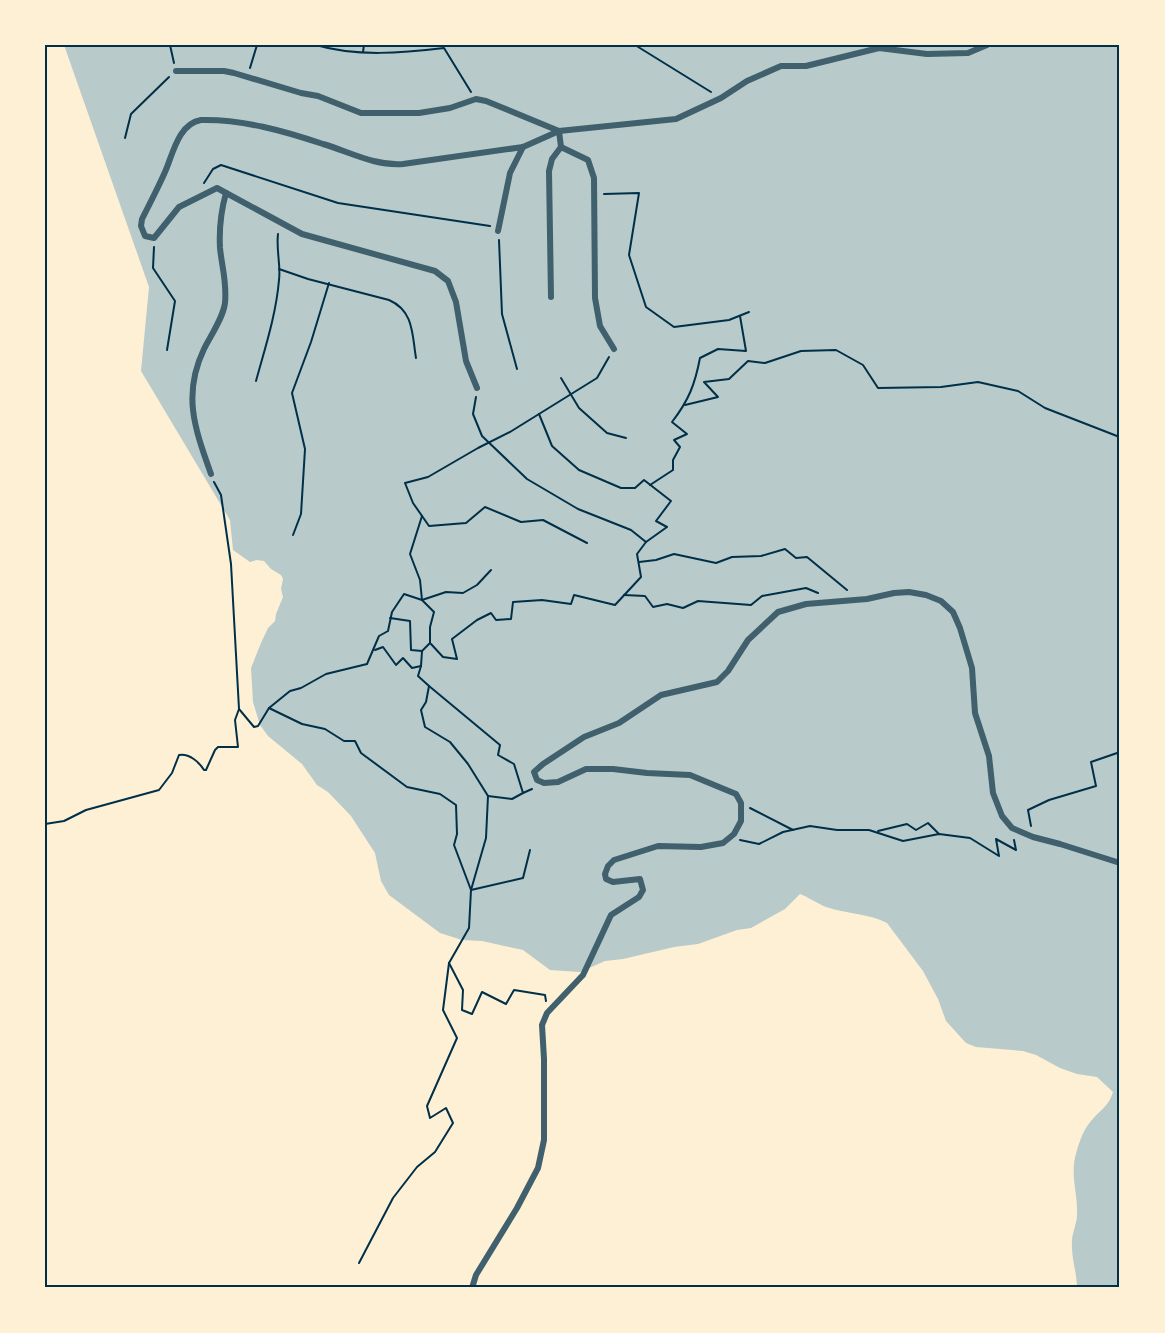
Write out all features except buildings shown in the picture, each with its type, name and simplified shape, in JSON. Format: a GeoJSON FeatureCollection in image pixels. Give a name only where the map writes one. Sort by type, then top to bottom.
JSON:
{"type":"FeatureCollection","features":[{"type":"Feature","properties":{"kind":"street"},"geometry":{"type":"LineString","coordinates":[[477,388],[466,361],[456,302],[448,281],[435,271],[302,234],[216,188],[179,207],[154,238],[146,236],[141,226],[142,219],[166,170],[174,147],[186,128],[193,121],[248,123],[388,165],[524,147],[560,131],[676,119],[721,98],[747,81],[781,66],[806,66],[879,48],[927,54],[969,53],[987,45]]}},
{"type":"Feature","properties":{"kind":"street"},"geometry":{"type":"LineString","coordinates":[[176,71],[224,71],[318,96],[361,113],[419,113],[450,108],[476,99],[560,131]]}},
{"type":"Feature","properties":{"kind":"street"},"geometry":{"type":"LineString","coordinates":[[551,297],[549,171],[552,159],[561,147],[560,131]]}},
{"type":"Feature","properties":{"kind":"street"},"geometry":{"type":"LineString","coordinates":[[498,231],[510,173],[524,147]]}},
{"type":"Feature","properties":{"kind":"street"},"geometry":{"type":"LineString","coordinates":[[561,147],[588,160],[594,178],[596,298],[600,326],[614,348]]}},
{"type":"Feature","properties":{"kind":"street"},"geometry":{"type":"LineString","coordinates":[[211,474],[195,428],[191,386],[202,353],[224,308],[227,285],[220,237],[221,211],[226,193]]}},
{"type":"Feature","properties":{"kind":"street"},"geometry":{"type":"LineString","coordinates":[[472,1288],[476,1275],[517,1208],[538,1168],[544,1140],[542,1025],[547,1013],[583,975],[611,915],[639,897],[643,890],[640,879],[613,882],[606,879],[608,866],[614,860],[658,846],[701,847],[723,843],[741,821],[741,803],[736,794],[690,775],[647,774],[613,769],[586,770],[558,782],[544,783],[537,780],[534,772],[584,737],[619,723],[661,695],[717,682],[728,671],[748,640],[778,612],[806,604],[860,600],[909,592],[926,595],[941,601],[953,612],[972,668],[975,713],[989,756],[993,793],[1002,816],[1012,828],[1033,837],[1120,863]]}},
{"type":"Feature","properties":{"kind":"path"},"geometry":{"type":"LineString","coordinates":[[125,138],[131,114],[176,71],[170,45]]}},
{"type":"Feature","properties":{"kind":"path"},"geometry":{"type":"LineString","coordinates":[[247,77],[257,45]]}},
{"type":"Feature","properties":{"kind":"path"},"geometry":{"type":"LineString","coordinates":[[316,45],[363,52],[444,48],[476,99]]}},
{"type":"Feature","properties":{"kind":"path"},"geometry":{"type":"LineString","coordinates":[[363,52],[364,45]]}},
{"type":"Feature","properties":{"kind":"path"},"geometry":{"type":"LineString","coordinates":[[634,45],[721,98]]}},
{"type":"Feature","properties":{"kind":"path"},"geometry":{"type":"LineString","coordinates":[[203,185],[213,169],[221,165],[338,203],[490,226],[498,231],[502,314],[517,369]]}},
{"type":"Feature","properties":{"kind":"path"},"geometry":{"type":"LineString","coordinates":[[594,195],[639,193],[629,255],[646,307],[674,327],[729,320],[750,312]]}},
{"type":"Feature","properties":{"kind":"path"},"geometry":{"type":"LineString","coordinates":[[256,381],[273,317],[280,278],[276,248],[280,222]]}},
{"type":"Feature","properties":{"kind":"path"},"geometry":{"type":"LineString","coordinates":[[154,238],[153,268],[175,301],[167,350]]}},
{"type":"Feature","properties":{"kind":"path"},"geometry":{"type":"LineString","coordinates":[[279,269],[400,305],[410,323],[416,358]]}},
{"type":"Feature","properties":{"kind":"path"},"geometry":{"type":"LineString","coordinates":[[293,535],[301,514],[305,449],[292,393],[329,283]]}},
{"type":"Feature","properties":{"kind":"path"},"geometry":{"type":"LineString","coordinates":[[650,485],[673,470],[673,460],[680,447],[674,440],[687,434],[672,422],[685,405],[694,385],[700,357],[718,349],[746,351],[740,316]]}},
{"type":"Feature","properties":{"kind":"path"},"geometry":{"type":"LineString","coordinates":[[587,543],[543,520],[521,522],[485,507],[466,523],[429,526],[412,502],[405,483],[428,477],[597,378],[614,348]]}},
{"type":"Feature","properties":{"kind":"path"},"geometry":{"type":"LineString","coordinates":[[685,405],[718,397],[704,382],[729,379],[748,361],[765,363],[801,351],[836,350],[863,365],[878,388],[941,387],[978,382],[1018,391],[1045,408],[1120,439]]}},
{"type":"Feature","properties":{"kind":"path"},"geometry":{"type":"LineString","coordinates":[[561,378],[579,408],[607,433],[626,438]]}},
{"type":"Feature","properties":{"kind":"path"},"geometry":{"type":"LineString","coordinates":[[477,388],[473,414],[482,436],[527,479],[578,509],[631,530],[646,543]]}},
{"type":"Feature","properties":{"kind":"path"},"geometry":{"type":"LineString","coordinates":[[239,709],[254,727],[258,726],[269,708],[290,691],[301,688],[326,674],[367,664],[379,636],[388,631],[390,618],[404,594],[422,600],[435,612],[430,627],[430,643],[443,657],[457,659],[452,639],[477,620],[492,613],[496,620],[511,619],[513,602],[542,600],[571,604],[574,595],[615,605],[641,578],[637,554],[646,543],[667,527],[656,521],[671,501],[644,480],[635,488],[621,488],[579,470],[552,446],[538,414]]}},
{"type":"Feature","properties":{"kind":"path"},"geometry":{"type":"LineString","coordinates":[[45,824],[64,821],[86,810],[159,790],[172,773],[179,755],[183,754],[196,760],[206,770],[218,747],[238,747],[235,720],[239,709],[231,564],[221,495],[211,474]]}},
{"type":"Feature","properties":{"kind":"path"},"geometry":{"type":"LineString","coordinates":[[422,516],[410,554],[420,580],[422,600]]}},
{"type":"Feature","properties":{"kind":"path"},"geometry":{"type":"LineString","coordinates":[[639,562],[656,560],[674,554],[716,563],[732,557],[761,556],[785,549],[796,558],[807,557],[860,600]]}},
{"type":"Feature","properties":{"kind":"path"},"geometry":{"type":"LineString","coordinates":[[422,600],[446,592],[463,593],[477,585],[491,570]]}},
{"type":"Feature","properties":{"kind":"path"},"geometry":{"type":"LineString","coordinates":[[624,595],[645,596],[653,608],[667,604],[682,608],[698,601],[751,605],[762,596],[806,588],[840,602]]}},
{"type":"Feature","properties":{"kind":"path"},"geometry":{"type":"LineString","coordinates":[[390,618],[410,621],[411,650],[422,651]]}},
{"type":"Feature","properties":{"kind":"path"},"geometry":{"type":"LineString","coordinates":[[430,643],[422,651],[418,676],[500,745],[498,755],[514,764],[523,793]]}},
{"type":"Feature","properties":{"kind":"path"},"geometry":{"type":"LineString","coordinates":[[373,651],[383,647],[396,665],[403,658],[412,668],[421,666]]}},
{"type":"Feature","properties":{"kind":"path"},"geometry":{"type":"LineString","coordinates":[[359,1263],[393,1198],[417,1167],[435,1152],[453,1123],[446,1108],[430,1118],[427,1106],[457,1038],[443,1010],[449,963],[469,928],[471,890],[486,838],[488,796],[468,764],[450,742],[425,727],[421,710],[426,702],[429,686]]}},
{"type":"Feature","properties":{"kind":"path"},"geometry":{"type":"LineString","coordinates":[[269,708],[302,724],[325,729],[344,741],[355,741],[362,753],[407,787],[441,794],[456,805],[457,834],[454,845],[471,890]]}},
{"type":"Feature","properties":{"kind":"path"},"geometry":{"type":"LineString","coordinates":[[1033,837],[1028,810],[1049,800],[1096,786],[1091,762],[1120,750],[1120,736]]}},
{"type":"Feature","properties":{"kind":"path"},"geometry":{"type":"LineString","coordinates":[[488,796],[512,799],[544,783]]}},
{"type":"Feature","properties":{"kind":"path"},"geometry":{"type":"LineString","coordinates":[[741,803],[793,830]]}},
{"type":"Feature","properties":{"kind":"path"},"geometry":{"type":"LineString","coordinates":[[876,832],[907,824],[916,830],[928,823],[939,834]]}},
{"type":"Feature","properties":{"kind":"path"},"geometry":{"type":"LineString","coordinates":[[729,838],[759,844],[783,832],[810,826],[837,830],[869,830],[903,841],[939,834],[970,838],[999,856],[996,839],[1016,850],[1012,828]]}},
{"type":"Feature","properties":{"kind":"path"},"geometry":{"type":"LineString","coordinates":[[471,890],[523,878],[530,850]]}},
{"type":"Feature","properties":{"kind":"path"},"geometry":{"type":"LineString","coordinates":[[449,963],[463,990],[462,1010],[472,1014],[482,992],[506,1004],[514,990],[545,995],[547,1013]]}},
{"type":"Feature","properties":{"kind":"shaded area"},"geometry":{"type":"Polygon","coordinates":[[[64,45],[1120,45],[1120,1288],[1077,1288],[1072,1248],[1077,1215],[1074,1167],[1077,1150],[1086,1128],[1107,1104],[1113,1092],[1097,1077],[1077,1074],[1060,1068],[1036,1055],[1023,1051],[976,1047],[966,1043],[946,1021],[938,999],[923,971],[887,923],[872,917],[826,907],[800,894],[785,909],[751,928],[737,930],[698,944],[605,961],[580,972],[550,970],[523,950],[482,941],[462,940],[440,933],[389,895],[381,881],[375,853],[351,816],[328,792],[317,785],[302,764],[268,736],[260,725],[253,702],[251,668],[268,628],[275,621],[283,597],[281,589],[283,579],[264,561],[250,562],[233,550],[230,520],[141,371],[149,287],[64,45]]]}}]}
